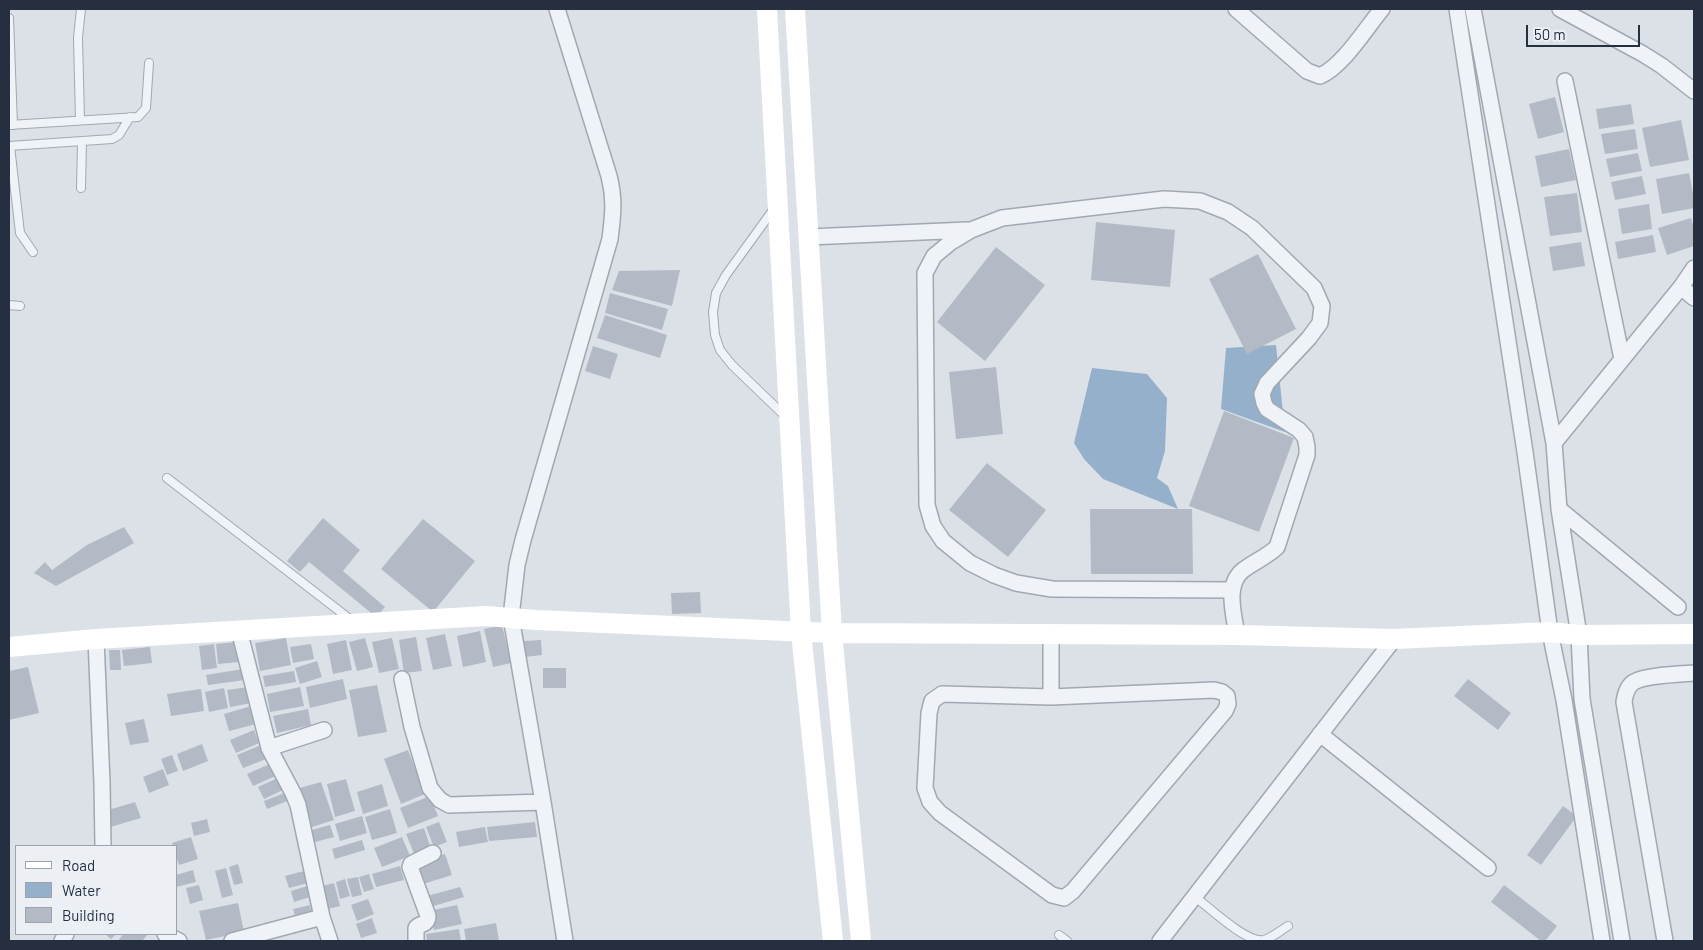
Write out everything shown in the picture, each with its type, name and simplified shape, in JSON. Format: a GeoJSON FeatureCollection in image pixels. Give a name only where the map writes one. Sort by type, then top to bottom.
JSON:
{"type":"FeatureCollection","features":[{"type":"Feature","properties":{"kind":"main road"},"geometry":{"type":"LineString","coordinates":[[767,9],[801,632],[833,941]]}},
{"type":"Feature","properties":{"kind":"main road"},"geometry":{"type":"LineString","coordinates":[[795,9],[832,633],[861,941]]}},
{"type":"Feature","properties":{"kind":"main road"},"geometry":{"type":"LineString","coordinates":[[9,647],[96,639],[486,616],[536,620],[832,633],[1236,635],[1394,639],[1550,632],[1579,635],[1694,634]]}},
{"type":"Feature","properties":{"kind":"street"},"geometry":{"type":"LineString","coordinates":[[557,9],[611,184],[614,206],[610,238],[522,540],[511,617],[567,939]]}},
{"type":"Feature","properties":{"kind":"street"},"geometry":{"type":"LineString","coordinates":[[1236,9],[1307,70],[1320,76],[1330,72],[1341,61],[1382,9]]}},
{"type":"Feature","properties":{"kind":"street"},"geometry":{"type":"LineString","coordinates":[[1457,9],[1525,452],[1550,632],[1564,700],[1602,941]]}},
{"type":"Feature","properties":{"kind":"street"},"geometry":{"type":"LineString","coordinates":[[1473,9],[1554,443],[1559,509],[1579,635],[1582,699],[1622,941]]}},
{"type":"Feature","properties":{"kind":"street"},"geometry":{"type":"LineString","coordinates":[[1560,9],[1643,54],[1694,91]]}},
{"type":"Feature","properties":{"kind":"street"},"geometry":{"type":"LineString","coordinates":[[1565,81],[1622,359]]}},
{"type":"Feature","properties":{"kind":"street"},"geometry":{"type":"LineString","coordinates":[[1232,590],[1052,589],[1016,583],[970,563],[943,541],[933,526],[927,505],[925,272],[934,256],[951,242],[971,230],[1002,218],[1164,199],[1200,200],[1228,212],[1252,228],[1314,288],[1322,306],[1320,323],[1309,338],[1267,383],[1262,394],[1267,409],[1299,430],[1305,437],[1307,455],[1277,547],[1270,554],[1242,571],[1235,580],[1232,590],[1236,635]]}},
{"type":"Feature","properties":{"kind":"street"},"geometry":{"type":"LineString","coordinates":[[809,237],[971,230]]}},
{"type":"Feature","properties":{"kind":"street"},"geometry":{"type":"LineString","coordinates":[[1554,443],[1681,287],[1694,268]]}},
{"type":"Feature","properties":{"kind":"street"},"geometry":{"type":"LineString","coordinates":[[1681,287],[1694,298]]}},
{"type":"Feature","properties":{"kind":"street"},"geometry":{"type":"LineString","coordinates":[[1559,509],[1678,607]]}},
{"type":"Feature","properties":{"kind":"street"},"geometry":{"type":"LineString","coordinates":[[240,630],[269,748],[298,805],[322,917],[330,941]]}},
{"type":"Feature","properties":{"kind":"street"},"geometry":{"type":"LineString","coordinates":[[1051,634],[1051,697]]}},
{"type":"Feature","properties":{"kind":"street"},"geometry":{"type":"LineString","coordinates":[[96,639],[103,845]]}},
{"type":"Feature","properties":{"kind":"street"},"geometry":{"type":"LineString","coordinates":[[1160,941],[1394,639]]}},
{"type":"Feature","properties":{"kind":"street"},"geometry":{"type":"LineString","coordinates":[[1665,941],[1624,702],[1625,692],[1634,682],[1694,673]]}},
{"type":"Feature","properties":{"kind":"street"},"geometry":{"type":"LineString","coordinates":[[402,679],[412,727],[430,788],[440,800],[450,805],[543,802]]}},
{"type":"Feature","properties":{"kind":"street"},"geometry":{"type":"LineString","coordinates":[[1214,690],[1222,692],[1227,696],[1228,704],[1225,711],[1073,892],[1064,898],[1052,895],[940,813],[930,802],[925,788],[928,713],[932,701],[942,694],[1051,697],[1214,690]]}},
{"type":"Feature","properties":{"kind":"street"},"geometry":{"type":"LineString","coordinates":[[269,748],[324,730]]}},
{"type":"Feature","properties":{"kind":"street"},"geometry":{"type":"LineString","coordinates":[[1320,734],[1488,868]]}},
{"type":"Feature","properties":{"kind":"street"},"geometry":{"type":"LineString","coordinates":[[416,941],[416,928],[418,925],[426,924],[428,916],[410,868],[411,864],[433,853]]}},
{"type":"Feature","properties":{"kind":"street"},"geometry":{"type":"LineString","coordinates":[[232,941],[322,917]]}},
{"type":"Feature","properties":{"kind":"street"},"geometry":{"type":"LineString","coordinates":[[167,935],[179,941]]}},
{"type":"Feature","properties":{"kind":"lane"},"geometry":{"type":"LineString","coordinates":[[80,120],[78,38],[81,9]]}},
{"type":"Feature","properties":{"kind":"lane"},"geometry":{"type":"LineString","coordinates":[[9,18],[11,125],[138,116],[146,108],[149,63]]}},
{"type":"Feature","properties":{"kind":"lane"},"geometry":{"type":"LineString","coordinates":[[33,252],[20,233],[10,146],[116,138],[130,117]]}},
{"type":"Feature","properties":{"kind":"lane"},"geometry":{"type":"LineString","coordinates":[[81,188],[82,142]]}},
{"type":"Feature","properties":{"kind":"lane"},"geometry":{"type":"LineString","coordinates":[[777,205],[726,275],[716,293],[712,312],[715,335],[720,350],[732,366],[789,421]]}},
{"type":"Feature","properties":{"kind":"lane"},"geometry":{"type":"LineString","coordinates":[[9,306],[20,306]]}},
{"type":"Feature","properties":{"kind":"lane"},"geometry":{"type":"LineString","coordinates":[[167,478],[356,624]]}},
{"type":"Feature","properties":{"kind":"lane"},"geometry":{"type":"LineString","coordinates":[[1195,897],[1240,932],[1259,940],[1265,940],[1288,926]]}},
{"type":"Feature","properties":{"kind":"lane"},"geometry":{"type":"LineString","coordinates":[[1059,935],[1067,941]]}},
{"type":"Feature","properties":{"kind":"water"},"geometry":{"type":"Polygon","coordinates":[[[1276,345],[1285,432],[1221,409],[1226,348],[1276,345]]]}},
{"type":"Feature","properties":{"kind":"water"},"geometry":{"type":"Polygon","coordinates":[[[1092,368],[1147,374],[1167,398],[1165,451],[1157,478],[1168,486],[1178,509],[1103,479],[1084,459],[1074,443],[1092,368]]]}},
{"type":"Feature","properties":{"kind":"building"},"geometry":{"type":"Polygon","coordinates":[[[1555,97],[1564,132],[1538,139],[1529,104],[1555,97]]]}},
{"type":"Feature","properties":{"kind":"building"},"geometry":{"type":"Polygon","coordinates":[[[1631,104],[1634,124],[1599,129],[1596,109],[1631,104]]]}},
{"type":"Feature","properties":{"kind":"building"},"geometry":{"type":"Polygon","coordinates":[[[1681,120],[1689,160],[1650,167],[1642,128],[1681,120]]]}},
{"type":"Feature","properties":{"kind":"building"},"geometry":{"type":"Polygon","coordinates":[[[1635,129],[1638,149],[1605,154],[1601,134],[1635,129]]]}},
{"type":"Feature","properties":{"kind":"building"},"geometry":{"type":"Polygon","coordinates":[[[1569,149],[1576,180],[1541,187],[1535,156],[1569,149]]]}},
{"type":"Feature","properties":{"kind":"building"},"geometry":{"type":"Polygon","coordinates":[[[1638,153],[1642,171],[1610,177],[1606,159],[1638,153]]]}},
{"type":"Feature","properties":{"kind":"building"},"geometry":{"type":"Polygon","coordinates":[[[1689,173],[1694,208],[1662,214],[1656,179],[1689,173]]]}},
{"type":"Feature","properties":{"kind":"building"},"geometry":{"type":"Polygon","coordinates":[[[1642,176],[1646,194],[1615,200],[1611,182],[1642,176]]]}},
{"type":"Feature","properties":{"kind":"building"},"geometry":{"type":"Polygon","coordinates":[[[1577,193],[1582,232],[1550,236],[1544,197],[1577,193]]]}},
{"type":"Feature","properties":{"kind":"building"},"geometry":{"type":"Polygon","coordinates":[[[1649,204],[1652,229],[1622,234],[1618,209],[1649,204]]]}},
{"type":"Feature","properties":{"kind":"building"},"geometry":{"type":"Polygon","coordinates":[[[1691,218],[1694,228],[1694,246],[1667,255],[1658,228],[1691,218]]]}},
{"type":"Feature","properties":{"kind":"building"},"geometry":{"type":"Polygon","coordinates":[[[1096,222],[1175,230],[1170,287],[1091,280],[1096,222]]]}},
{"type":"Feature","properties":{"kind":"building"},"geometry":{"type":"Polygon","coordinates":[[[1653,235],[1656,252],[1618,259],[1615,242],[1653,235]]]}},
{"type":"Feature","properties":{"kind":"building"},"geometry":{"type":"Polygon","coordinates":[[[1581,242],[1585,266],[1553,271],[1549,247],[1581,242]]]}},
{"type":"Feature","properties":{"kind":"building"},"geometry":{"type":"Polygon","coordinates":[[[996,247],[1045,285],[985,361],[937,322],[996,247]]]}},
{"type":"Feature","properties":{"kind":"building"},"geometry":{"type":"Polygon","coordinates":[[[1258,254],[1296,329],[1247,354],[1209,279],[1258,254]]]}},
{"type":"Feature","properties":{"kind":"building"},"geometry":{"type":"Polygon","coordinates":[[[680,270],[672,306],[612,290],[619,271],[680,270]]]}},
{"type":"Feature","properties":{"kind":"building"},"geometry":{"type":"Polygon","coordinates":[[[610,293],[668,309],[662,330],[605,313],[610,293]]]}},
{"type":"Feature","properties":{"kind":"building"},"geometry":{"type":"Polygon","coordinates":[[[605,315],[667,335],[660,358],[597,338],[605,315]]]}},
{"type":"Feature","properties":{"kind":"building"},"geometry":{"type":"Polygon","coordinates":[[[593,346],[618,354],[610,379],[585,371],[593,346]]]}},
{"type":"Feature","properties":{"kind":"building"},"geometry":{"type":"Polygon","coordinates":[[[996,367],[1003,434],[956,439],[949,372],[996,367]]]}},
{"type":"Feature","properties":{"kind":"building"},"geometry":{"type":"Polygon","coordinates":[[[1224,411],[1294,438],[1259,532],[1189,506],[1224,411]]]}},
{"type":"Feature","properties":{"kind":"building"},"geometry":{"type":"Polygon","coordinates":[[[987,463],[1046,510],[1008,557],[949,510],[987,463]]]}},
{"type":"Feature","properties":{"kind":"building"},"geometry":{"type":"Polygon","coordinates":[[[1090,509],[1192,509],[1193,574],[1091,574],[1090,509]]]}},
{"type":"Feature","properties":{"kind":"building"},"geometry":{"type":"Polygon","coordinates":[[[323,518],[360,550],[343,571],[385,607],[376,617],[309,562],[300,572],[287,561],[323,518]]]}},
{"type":"Feature","properties":{"kind":"building"},"geometry":{"type":"Polygon","coordinates":[[[423,519],[475,561],[433,612],[381,569],[423,519]]]}},
{"type":"Feature","properties":{"kind":"building"},"geometry":{"type":"Polygon","coordinates":[[[124,527],[134,543],[56,586],[34,573],[45,562],[52,570],[87,545],[124,527]]]}},
{"type":"Feature","properties":{"kind":"building"},"geometry":{"type":"Polygon","coordinates":[[[700,592],[701,613],[672,614],[671,593],[700,592]]]}},
{"type":"Feature","properties":{"kind":"building"},"geometry":{"type":"Polygon","coordinates":[[[502,625],[511,663],[493,667],[484,629],[502,625]]]}},
{"type":"Feature","properties":{"kind":"building"},"geometry":{"type":"Polygon","coordinates":[[[480,631],[486,662],[463,667],[457,636],[480,631]]]}},
{"type":"Feature","properties":{"kind":"building"},"geometry":{"type":"Polygon","coordinates":[[[445,634],[452,666],[433,670],[426,638],[445,634]]]}},
{"type":"Feature","properties":{"kind":"building"},"geometry":{"type":"Polygon","coordinates":[[[416,637],[422,671],[404,673],[399,640],[416,637]]]}},
{"type":"Feature","properties":{"kind":"building"},"geometry":{"type":"Polygon","coordinates":[[[286,638],[291,665],[260,671],[255,643],[286,638]]]}},
{"type":"Feature","properties":{"kind":"building"},"geometry":{"type":"Polygon","coordinates":[[[365,638],[373,667],[357,671],[349,642],[365,638]]]}},
{"type":"Feature","properties":{"kind":"building"},"geometry":{"type":"Polygon","coordinates":[[[392,638],[399,669],[379,673],[372,642],[392,638]]]}},
{"type":"Feature","properties":{"kind":"building"},"geometry":{"type":"Polygon","coordinates":[[[346,640],[352,670],[333,674],[327,644],[346,640]]]}},
{"type":"Feature","properties":{"kind":"building"},"geometry":{"type":"Polygon","coordinates":[[[541,640],[542,655],[525,657],[524,641],[541,640]]]}},
{"type":"Feature","properties":{"kind":"building"},"geometry":{"type":"Polygon","coordinates":[[[237,642],[239,662],[218,664],[216,644],[237,642]]]}},
{"type":"Feature","properties":{"kind":"building"},"geometry":{"type":"Polygon","coordinates":[[[214,644],[217,668],[202,670],[199,646],[214,644]]]}},
{"type":"Feature","properties":{"kind":"building"},"geometry":{"type":"Polygon","coordinates":[[[311,644],[314,659],[293,663],[290,647],[311,644]]]}},
{"type":"Feature","properties":{"kind":"building"},"geometry":{"type":"Polygon","coordinates":[[[150,647],[152,663],[124,666],[122,650],[150,647]]]}},
{"type":"Feature","properties":{"kind":"building"},"geometry":{"type":"Polygon","coordinates":[[[109,650],[120,650],[121,670],[110,670],[109,650]]]}},
{"type":"Feature","properties":{"kind":"building"},"geometry":{"type":"Polygon","coordinates":[[[317,661],[322,677],[300,684],[295,668],[317,661]]]}},
{"type":"Feature","properties":{"kind":"building"},"geometry":{"type":"Polygon","coordinates":[[[28,667],[39,713],[9,720],[9,671],[28,667]]]}},
{"type":"Feature","properties":{"kind":"building"},"geometry":{"type":"Polygon","coordinates":[[[543,668],[566,668],[566,688],[543,688],[543,668]]]}},
{"type":"Feature","properties":{"kind":"building"},"geometry":{"type":"Polygon","coordinates":[[[243,669],[245,680],[208,685],[206,675],[243,669]]]}},
{"type":"Feature","properties":{"kind":"building"},"geometry":{"type":"Polygon","coordinates":[[[294,671],[296,682],[265,687],[263,676],[294,671]]]}},
{"type":"Feature","properties":{"kind":"building"},"geometry":{"type":"Polygon","coordinates":[[[343,679],[347,699],[310,708],[306,687],[343,679]]]}},
{"type":"Feature","properties":{"kind":"building"},"geometry":{"type":"Polygon","coordinates":[[[1468,679],[1511,713],[1498,730],[1454,696],[1468,679]]]}},
{"type":"Feature","properties":{"kind":"building"},"geometry":{"type":"Polygon","coordinates":[[[377,685],[387,732],[358,737],[349,690],[377,685]]]}},
{"type":"Feature","properties":{"kind":"building"},"geometry":{"type":"Polygon","coordinates":[[[249,687],[252,703],[230,707],[227,690],[249,687]]]}},
{"type":"Feature","properties":{"kind":"building"},"geometry":{"type":"Polygon","coordinates":[[[300,687],[304,706],[270,712],[267,694],[300,687]]]}},
{"type":"Feature","properties":{"kind":"building"},"geometry":{"type":"Polygon","coordinates":[[[224,688],[228,708],[209,712],[205,692],[224,688]]]}},
{"type":"Feature","properties":{"kind":"building"},"geometry":{"type":"Polygon","coordinates":[[[201,689],[204,711],[171,716],[167,694],[201,689]]]}},
{"type":"Feature","properties":{"kind":"building"},"geometry":{"type":"Polygon","coordinates":[[[251,706],[256,724],[229,731],[224,714],[251,706]]]}},
{"type":"Feature","properties":{"kind":"building"},"geometry":{"type":"Polygon","coordinates":[[[308,709],[311,725],[277,733],[273,716],[308,709]]]}},
{"type":"Feature","properties":{"kind":"building"},"geometry":{"type":"Polygon","coordinates":[[[144,719],[149,742],[130,745],[125,723],[144,719]]]}},
{"type":"Feature","properties":{"kind":"building"},"geometry":{"type":"Polygon","coordinates":[[[254,730],[259,743],[236,753],[230,740],[254,730]]]}},
{"type":"Feature","properties":{"kind":"building"},"geometry":{"type":"Polygon","coordinates":[[[202,744],[208,761],[183,771],[177,754],[202,744]]]}},
{"type":"Feature","properties":{"kind":"building"},"geometry":{"type":"Polygon","coordinates":[[[261,745],[266,759],[243,768],[237,755],[261,745]]]}},
{"type":"Feature","properties":{"kind":"building"},"geometry":{"type":"Polygon","coordinates":[[[408,750],[425,794],[401,804],[384,759],[408,750]]]}},
{"type":"Feature","properties":{"kind":"building"},"geometry":{"type":"Polygon","coordinates":[[[172,755],[178,771],[167,775],[161,759],[172,755]]]}},
{"type":"Feature","properties":{"kind":"building"},"geometry":{"type":"Polygon","coordinates":[[[274,762],[280,774],[253,786],[247,774],[274,762]]]}},
{"type":"Feature","properties":{"kind":"building"},"geometry":{"type":"Polygon","coordinates":[[[163,769],[169,785],[149,793],[143,777],[163,769]]]}},
{"type":"Feature","properties":{"kind":"building"},"geometry":{"type":"Polygon","coordinates":[[[280,777],[285,789],[264,799],[258,787],[280,777]]]}},
{"type":"Feature","properties":{"kind":"building"},"geometry":{"type":"Polygon","coordinates":[[[346,779],[355,811],[335,817],[327,784],[346,779]]]}},
{"type":"Feature","properties":{"kind":"building"},"geometry":{"type":"Polygon","coordinates":[[[321,782],[334,820],[312,827],[300,788],[321,782]]]}},
{"type":"Feature","properties":{"kind":"building"},"geometry":{"type":"Polygon","coordinates":[[[382,784],[388,806],[363,814],[357,792],[382,784]]]}},
{"type":"Feature","properties":{"kind":"building"},"geometry":{"type":"Polygon","coordinates":[[[287,792],[290,800],[267,809],[264,801],[287,792]]]}},
{"type":"Feature","properties":{"kind":"building"},"geometry":{"type":"Polygon","coordinates":[[[430,796],[438,816],[408,828],[400,808],[430,796]]]}},
{"type":"Feature","properties":{"kind":"building"},"geometry":{"type":"Polygon","coordinates":[[[135,802],[141,818],[110,827],[105,811],[135,802]]]}},
{"type":"Feature","properties":{"kind":"building"},"geometry":{"type":"Polygon","coordinates":[[[1563,806],[1577,816],[1541,865],[1527,855],[1563,806]]]}},
{"type":"Feature","properties":{"kind":"building"},"geometry":{"type":"Polygon","coordinates":[[[390,809],[397,833],[372,840],[365,817],[390,809]]]}},
{"type":"Feature","properties":{"kind":"building"},"geometry":{"type":"Polygon","coordinates":[[[362,816],[367,833],[340,841],[335,824],[362,816]]]}},
{"type":"Feature","properties":{"kind":"building"},"geometry":{"type":"Polygon","coordinates":[[[207,819],[210,832],[194,836],[191,823],[207,819]]]}},
{"type":"Feature","properties":{"kind":"building"},"geometry":{"type":"Polygon","coordinates":[[[439,822],[447,842],[434,847],[426,827],[439,822]]]}},
{"type":"Feature","properties":{"kind":"building"},"geometry":{"type":"Polygon","coordinates":[[[535,822],[537,837],[489,841],[487,827],[535,822]]]}},
{"type":"Feature","properties":{"kind":"building"},"geometry":{"type":"Polygon","coordinates":[[[330,825],[334,837],[315,842],[312,830],[330,825]]]}},
{"type":"Feature","properties":{"kind":"building"},"geometry":{"type":"Polygon","coordinates":[[[485,827],[488,842],[459,847],[456,832],[485,827]]]}},
{"type":"Feature","properties":{"kind":"building"},"geometry":{"type":"Polygon","coordinates":[[[424,828],[431,849],[415,856],[406,834],[424,828]]]}},
{"type":"Feature","properties":{"kind":"building"},"geometry":{"type":"Polygon","coordinates":[[[191,837],[198,859],[179,865],[178,845],[173,845],[172,843],[191,837]]]}},
{"type":"Feature","properties":{"kind":"building"},"geometry":{"type":"Polygon","coordinates":[[[402,837],[410,856],[382,867],[374,848],[402,837]]]}},
{"type":"Feature","properties":{"kind":"building"},"geometry":{"type":"Polygon","coordinates":[[[362,840],[365,850],[335,859],[332,849],[362,840]]]}},
{"type":"Feature","properties":{"kind":"building"},"geometry":{"type":"Polygon","coordinates":[[[445,854],[452,875],[423,884],[416,863],[445,854]]]}},
{"type":"Feature","properties":{"kind":"building"},"geometry":{"type":"Polygon","coordinates":[[[238,864],[243,883],[234,885],[229,867],[238,864]]]}},
{"type":"Feature","properties":{"kind":"building"},"geometry":{"type":"Polygon","coordinates":[[[400,866],[404,880],[376,887],[372,874],[400,866]]]}},
{"type":"Feature","properties":{"kind":"building"},"geometry":{"type":"Polygon","coordinates":[[[226,868],[233,895],[222,898],[215,871],[226,868]]]}},
{"type":"Feature","properties":{"kind":"building"},"geometry":{"type":"Polygon","coordinates":[[[193,870],[196,882],[178,886],[178,874],[193,870]]]}},
{"type":"Feature","properties":{"kind":"building"},"geometry":{"type":"Polygon","coordinates":[[[304,871],[308,883],[289,888],[285,876],[304,871]]]}},
{"type":"Feature","properties":{"kind":"building"},"geometry":{"type":"Polygon","coordinates":[[[369,874],[374,889],[364,892],[359,877],[369,874]]]}},
{"type":"Feature","properties":{"kind":"building"},"geometry":{"type":"Polygon","coordinates":[[[358,877],[362,895],[352,897],[347,879],[358,877]]]}},
{"type":"Feature","properties":{"kind":"building"},"geometry":{"type":"Polygon","coordinates":[[[345,879],[350,896],[340,899],[336,882],[345,879]]]}},
{"type":"Feature","properties":{"kind":"building"},"geometry":{"type":"Polygon","coordinates":[[[334,883],[340,906],[324,910],[318,887],[334,883]]]}},
{"type":"Feature","properties":{"kind":"building"},"geometry":{"type":"Polygon","coordinates":[[[199,885],[203,900],[190,904],[186,888],[199,885]]]}},
{"type":"Feature","properties":{"kind":"building"},"geometry":{"type":"Polygon","coordinates":[[[1504,885],[1557,926],[1545,941],[1541,941],[1491,902],[1504,885]]]}},
{"type":"Feature","properties":{"kind":"building"},"geometry":{"type":"Polygon","coordinates":[[[307,886],[310,897],[294,902],[291,891],[307,886]]]}},
{"type":"Feature","properties":{"kind":"building"},"geometry":{"type":"Polygon","coordinates":[[[460,887],[464,897],[430,907],[427,896],[460,887]]]}},
{"type":"Feature","properties":{"kind":"building"},"geometry":{"type":"Polygon","coordinates":[[[368,899],[374,914],[357,921],[351,905],[368,899]]]}},
{"type":"Feature","properties":{"kind":"building"},"geometry":{"type":"Polygon","coordinates":[[[238,903],[244,932],[206,940],[199,911],[238,903]]]}},
{"type":"Feature","properties":{"kind":"building"},"geometry":{"type":"Polygon","coordinates":[[[310,905],[312,916],[296,919],[293,909],[310,905]]]}},
{"type":"Feature","properties":{"kind":"building"},"geometry":{"type":"Polygon","coordinates":[[[457,905],[462,924],[434,930],[429,911],[457,905]]]}},
{"type":"Feature","properties":{"kind":"building"},"geometry":{"type":"Polygon","coordinates":[[[372,918],[377,933],[361,938],[356,924],[372,918]]]}},
{"type":"Feature","properties":{"kind":"building"},"geometry":{"type":"Polygon","coordinates":[[[496,923],[499,941],[466,941],[464,929],[496,923]]]}},
{"type":"Feature","properties":{"kind":"building"},"geometry":{"type":"Polygon","coordinates":[[[459,929],[461,941],[427,941],[426,934],[459,929]]]}},
{"type":"Feature","properties":{"kind":"building"},"geometry":{"type":"Polygon","coordinates":[[[106,935],[115,935],[111,939],[106,935]]]}},
{"type":"Feature","properties":{"kind":"building"},"geometry":{"type":"Polygon","coordinates":[[[122,935],[147,935],[142,941],[118,941],[122,935]]]}}]}
